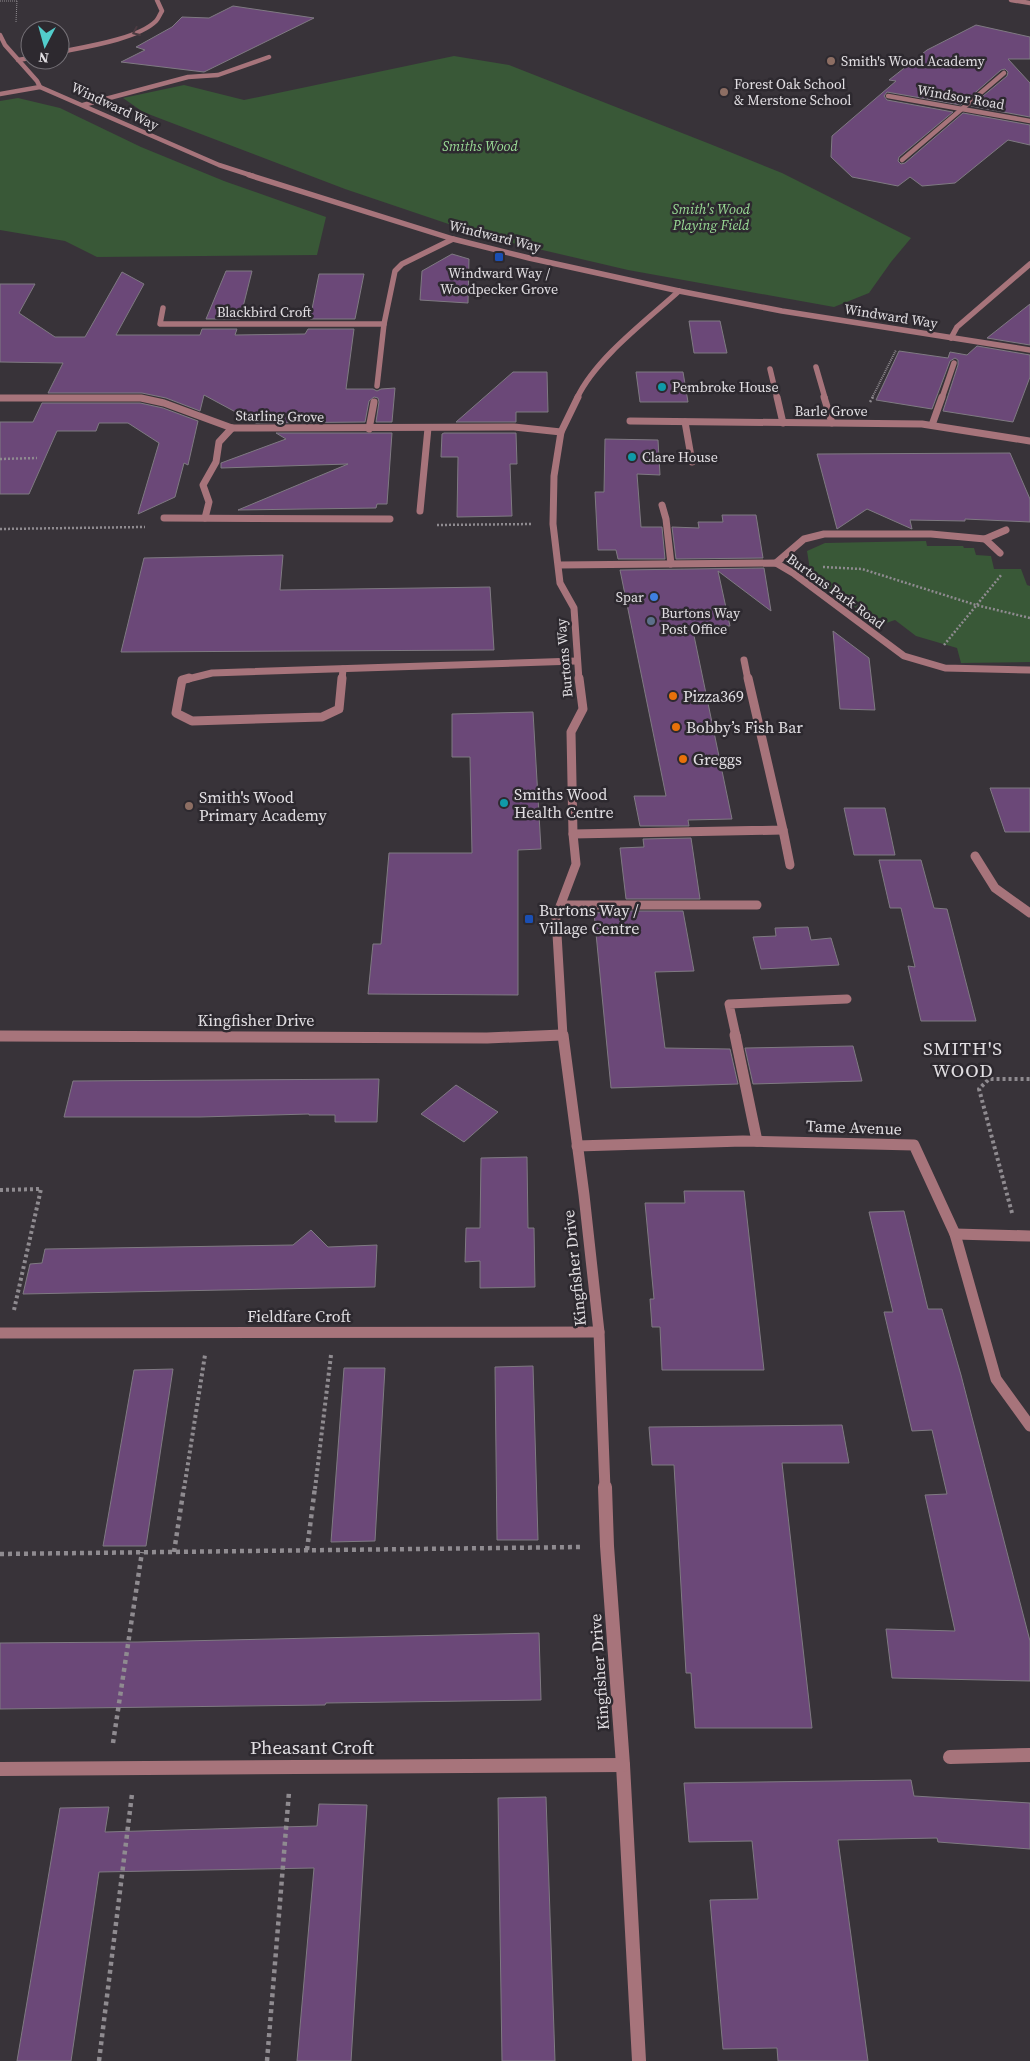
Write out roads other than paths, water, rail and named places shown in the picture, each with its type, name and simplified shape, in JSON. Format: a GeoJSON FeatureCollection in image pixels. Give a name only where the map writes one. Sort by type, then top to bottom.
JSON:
{"type":"FeatureCollection","features":[{"type":"Feature","properties":{"kind":"street"},"geometry":{"type":"LineString","coordinates":[[70,50],[107,42],[137,32],[158,20],[163,13],[163,6],[157,0]]}},
{"type":"Feature","properties":{"kind":"street"},"geometry":{"type":"LineString","coordinates":[[1011,0],[1030,3]]}},
{"type":"Feature","properties":{"kind":"street","name":"Windward Way"},"geometry":{"type":"LineString","coordinates":[[0,35],[5,44],[40,87],[219,165],[453,239],[528,258],[782,311],[1030,350]]}},
{"type":"Feature","properties":{"kind":"street"},"geometry":{"type":"LineString","coordinates":[[83,105],[175,80],[218,75],[248,66],[268,56]]}},
{"type":"Feature","properties":{"kind":"street"},"geometry":{"type":"LineString","coordinates":[[902,160],[1004,73]]}},
{"type":"Feature","properties":{"kind":"street"},"geometry":{"type":"LineString","coordinates":[[0,94],[40,87]]}},
{"type":"Feature","properties":{"kind":"street","name":"Windsor Road"},"geometry":{"type":"LineString","coordinates":[[888,96],[1030,121]]}},
{"type":"Feature","properties":{"kind":"street"},"geometry":{"type":"LineString","coordinates":[[377,386],[384,324],[395,271],[402,264],[453,239]]}},
{"type":"Feature","properties":{"kind":"street"},"geometry":{"type":"LineString","coordinates":[[951,338],[957,327],[1030,264]]}},
{"type":"Feature","properties":{"kind":"street","name":"Burtons Way"},"geometry":{"type":"LineString","coordinates":[[563,1035],[556,917],[576,864],[573,834],[571,732],[583,709],[576,661],[574,608],[560,583],[553,524],[554,476],[561,432],[584,383],[607,357],[679,291]]}},
{"type":"Feature","properties":{"kind":"street","name":"Blackbird Croft"},"geometry":{"type":"LineString","coordinates":[[163,308],[160,324],[384,324]]}},
{"type":"Feature","properties":{"kind":"street"},"geometry":{"type":"LineString","coordinates":[[932,425],[954,362]]}},
{"type":"Feature","properties":{"kind":"street"},"geometry":{"type":"LineString","coordinates":[[816,367],[832,423]]}},
{"type":"Feature","properties":{"kind":"street"},"geometry":{"type":"LineString","coordinates":[[770,368],[784,423]]}},
{"type":"Feature","properties":{"kind":"street","name":"Starling Grove"},"geometry":{"type":"LineString","coordinates":[[0,398],[158,399],[211,422],[232,428],[514,427],[561,432]]}},
{"type":"Feature","properties":{"kind":"street"},"geometry":{"type":"LineString","coordinates":[[369,429],[374,402]]}},
{"type":"Feature","properties":{"kind":"street","name":"Barle Grove"},"geometry":{"type":"LineString","coordinates":[[630,421],[932,425],[1030,441]]}},
{"type":"Feature","properties":{"kind":"street"},"geometry":{"type":"LineString","coordinates":[[685,422],[692,462]]}},
{"type":"Feature","properties":{"kind":"street"},"geometry":{"type":"LineString","coordinates":[[205,518],[209,502],[203,485],[216,462],[220,442],[232,428]]}},
{"type":"Feature","properties":{"kind":"street"},"geometry":{"type":"LineString","coordinates":[[420,511],[428,428]]}},
{"type":"Feature","properties":{"kind":"street"},"geometry":{"type":"LineString","coordinates":[[662,505],[666,520],[671,564]]}},
{"type":"Feature","properties":{"kind":"street"},"geometry":{"type":"LineString","coordinates":[[164,518],[390,519]]}},
{"type":"Feature","properties":{"kind":"street"},"geometry":{"type":"LineString","coordinates":[[776,563],[804,539],[824,534],[931,534],[985,539],[1006,530]]}},
{"type":"Feature","properties":{"kind":"street"},"geometry":{"type":"LineString","coordinates":[[985,539],[1000,553]]}},
{"type":"Feature","properties":{"kind":"street","name":"Burtons Park Road"},"geometry":{"type":"LineString","coordinates":[[559,565],[776,563],[793,573],[904,656],[928,665],[945,668],[1030,670]]}},
{"type":"Feature","properties":{"kind":"street"},"geometry":{"type":"LineString","coordinates":[[744,660],[790,865]]}},
{"type":"Feature","properties":{"kind":"street"},"geometry":{"type":"LineString","coordinates":[[342,669],[339,709],[322,717],[192,721],[176,713],[182,680],[212,674],[342,669],[576,661]]}},
{"type":"Feature","properties":{"kind":"street"},"geometry":{"type":"LineString","coordinates":[[573,834],[783,830]]}},
{"type":"Feature","properties":{"kind":"street"},"geometry":{"type":"LineString","coordinates":[[975,856],[995,888],[1030,913]]}},
{"type":"Feature","properties":{"kind":"street"},"geometry":{"type":"LineString","coordinates":[[560,905],[756,905]]}},
{"type":"Feature","properties":{"kind":"street"},"geometry":{"type":"LineString","coordinates":[[757,1141],[729,1004],[847,999]]}},
{"type":"Feature","properties":{"kind":"street","name":"Kingfisher Drive"},"geometry":{"type":"LineString","coordinates":[[0,1036],[487,1038],[563,1035],[599,1332],[607,1546],[623,1765],[639,2061]]}},
{"type":"Feature","properties":{"kind":"street","name":"Tame Avenue"},"geometry":{"type":"LineString","coordinates":[[577,1146],[757,1141],[914,1145],[956,1234],[996,1378],[1030,1426]]}},
{"type":"Feature","properties":{"kind":"street"},"geometry":{"type":"LineString","coordinates":[[956,1234],[1024,1236]]}},
{"type":"Feature","properties":{"kind":"street","name":"Fieldfare Croft"},"geometry":{"type":"LineString","coordinates":[[4,1333],[599,1332]]}},
{"type":"Feature","properties":{"kind":"street"},"geometry":{"type":"LineString","coordinates":[[950,1757],[1030,1755]]}},
{"type":"Feature","properties":{"kind":"street","name":"Pheasant Croft"},"geometry":{"type":"LineString","coordinates":[[0,1769],[623,1765]]}},
{"type":"Feature","properties":{"kind":"place","name":"Smith's Wood Academy"},"geometry":{"type":"Point","coordinates":[831,61]}},
{"type":"Feature","properties":{"kind":"place","name":"Forest Oak School & Merstone School"},"geometry":{"type":"Point","coordinates":[724,92]}},
{"type":"Feature","properties":{"kind":"place","name":"Windward Way / Woodpecker Grove"},"geometry":{"type":"Point","coordinates":[499,257]}},
{"type":"Feature","properties":{"kind":"place","name":"Pembroke House"},"geometry":{"type":"Point","coordinates":[662,387]}},
{"type":"Feature","properties":{"kind":"place","name":"Clare House"},"geometry":{"type":"Point","coordinates":[632,457]}},
{"type":"Feature","properties":{"kind":"place","name":"Spar"},"geometry":{"type":"Point","coordinates":[654,597]}},
{"type":"Feature","properties":{"kind":"place","name":"Burtons Way Post Office"},"geometry":{"type":"Point","coordinates":[651,621]}},
{"type":"Feature","properties":{"kind":"place","name":"Pizza369"},"geometry":{"type":"Point","coordinates":[673,696]}},
{"type":"Feature","properties":{"kind":"place","name":"Bobby’s Fish Bar"},"geometry":{"type":"Point","coordinates":[676,727]}},
{"type":"Feature","properties":{"kind":"place","name":"Greggs"},"geometry":{"type":"Point","coordinates":[683,759]}},
{"type":"Feature","properties":{"kind":"place","name":"Smiths Wood Health Centre"},"geometry":{"type":"Point","coordinates":[504,803]}},
{"type":"Feature","properties":{"kind":"place","name":"Smith's Wood Primary Academy"},"geometry":{"type":"Point","coordinates":[189,806]}},
{"type":"Feature","properties":{"kind":"place","name":"Burtons Way / Village Centre"},"geometry":{"type":"Point","coordinates":[529,919]}},
{"type":"Feature","properties":{"kind":"district","name":"SMITH'S WOOD"},"geometry":{"type":"Point","coordinates":[963,1059]}},
{"type":"Feature","properties":{"kind":"park label","name":"Smiths Wood"},"geometry":{"type":"Point","coordinates":[480,146]}},
{"type":"Feature","properties":{"kind":"park label","name":"Smith's Wood Playing Field"},"geometry":{"type":"Point","coordinates":[711,217]}}]}
